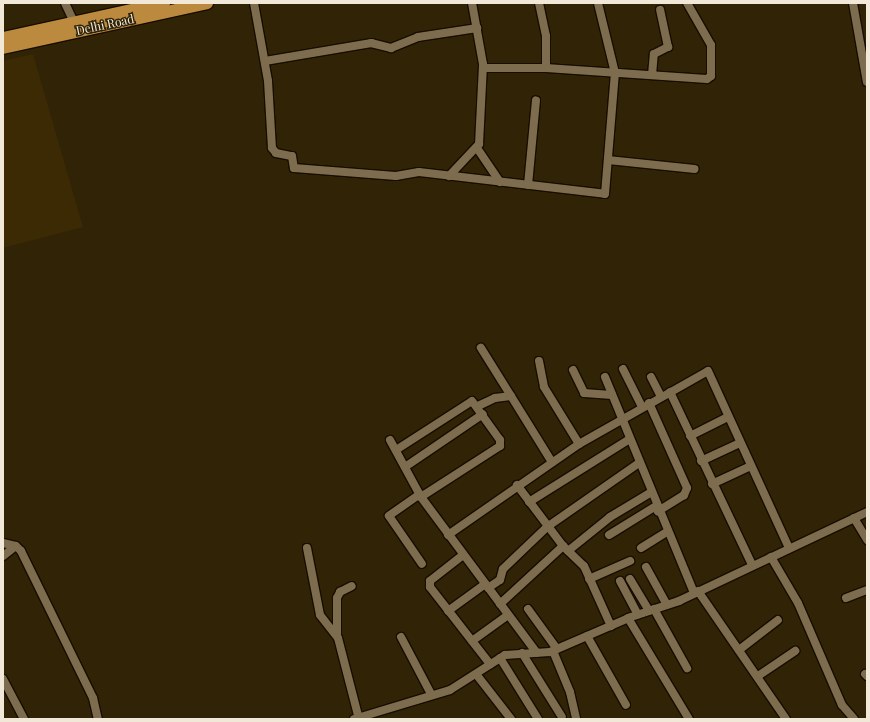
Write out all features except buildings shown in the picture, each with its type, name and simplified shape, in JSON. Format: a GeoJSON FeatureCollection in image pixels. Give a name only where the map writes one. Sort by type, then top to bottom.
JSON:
{"type":"FeatureCollection","features":[{"type":"Feature","properties":{"kind":"main road","name":"Delhi Road"},"geometry":{"type":"LineString","coordinates":[[3,48],[207,3]]}},
{"type":"Feature","properties":{"kind":"main road"},"geometry":{"type":"LineString","coordinates":[[3,38],[158,4]]}},
{"type":"Feature","properties":{"kind":"street"},"geometry":{"type":"LineString","coordinates":[[65,3],[74,22]]}},
{"type":"Feature","properties":{"kind":"street"},"geometry":{"type":"LineString","coordinates":[[254,3],[264,61],[272,148],[276,153],[292,156],[294,168],[329,174],[396,176],[419,172],[606,194],[615,73],[598,3]]}},
{"type":"Feature","properties":{"kind":"street"},"geometry":{"type":"LineString","coordinates":[[472,3],[484,68],[477,148],[500,182]]}},
{"type":"Feature","properties":{"kind":"street"},"geometry":{"type":"LineString","coordinates":[[539,3],[546,36],[546,68]]}},
{"type":"Feature","properties":{"kind":"street"},"geometry":{"type":"LineString","coordinates":[[484,68],[546,68],[707,79],[711,76],[711,45],[687,3]]}},
{"type":"Feature","properties":{"kind":"street"},"geometry":{"type":"LineString","coordinates":[[853,3],[867,82]]}},
{"type":"Feature","properties":{"kind":"street"},"geometry":{"type":"LineString","coordinates":[[652,75],[654,54],[668,47],[660,10]]}},
{"type":"Feature","properties":{"kind":"street"},"geometry":{"type":"LineString","coordinates":[[264,61],[371,44],[391,48],[418,37],[477,28]]}},
{"type":"Feature","properties":{"kind":"street"},"geometry":{"type":"LineString","coordinates":[[528,185],[536,100]]}},
{"type":"Feature","properties":{"kind":"street"},"geometry":{"type":"LineString","coordinates":[[449,176],[477,148]]}},
{"type":"Feature","properties":{"kind":"street"},"geometry":{"type":"LineString","coordinates":[[608,160],[695,169]]}},
{"type":"Feature","properties":{"kind":"street"},"geometry":{"type":"LineString","coordinates":[[481,348],[552,462]]}},
{"type":"Feature","properties":{"kind":"street"},"geometry":{"type":"LineString","coordinates":[[539,362],[544,387],[579,444]]}},
{"type":"Feature","properties":{"kind":"street"},"geometry":{"type":"LineString","coordinates":[[609,535],[657,508],[684,495],[687,488],[645,405],[623,369]]}},
{"type":"Feature","properties":{"kind":"street"},"geometry":{"type":"LineString","coordinates":[[573,370],[584,393],[612,395]]}},
{"type":"Feature","properties":{"kind":"street"},"geometry":{"type":"LineString","coordinates":[[448,535],[517,485],[579,444],[645,405],[708,371],[789,548]]}},
{"type":"Feature","properties":{"kind":"street"},"geometry":{"type":"LineString","coordinates":[[605,377],[650,493],[696,592],[758,676],[786,719]]}},
{"type":"Feature","properties":{"kind":"street"},"geometry":{"type":"LineString","coordinates":[[652,377],[661,397]]}},
{"type":"Feature","properties":{"kind":"street"},"geometry":{"type":"LineString","coordinates":[[670,392],[701,461],[752,565]]}},
{"type":"Feature","properties":{"kind":"street"},"geometry":{"type":"LineString","coordinates":[[478,406],[495,398],[511,396]]}},
{"type":"Feature","properties":{"kind":"street"},"geometry":{"type":"LineString","coordinates":[[396,450],[471,402],[478,406],[500,446],[389,516],[422,564]]}},
{"type":"Feature","properties":{"kind":"street"},"geometry":{"type":"LineString","coordinates":[[405,467],[483,414]]}},
{"type":"Feature","properties":{"kind":"street"},"geometry":{"type":"LineString","coordinates":[[690,436],[728,417]]}},
{"type":"Feature","properties":{"kind":"street"},"geometry":{"type":"LineString","coordinates":[[529,502],[630,439]]}},
{"type":"Feature","properties":{"kind":"street"},"geometry":{"type":"LineString","coordinates":[[390,440],[421,495],[448,535],[537,653]]}},
{"type":"Feature","properties":{"kind":"street"},"geometry":{"type":"LineString","coordinates":[[701,461],[740,443]]}},
{"type":"Feature","properties":{"kind":"street"},"geometry":{"type":"LineString","coordinates":[[448,611],[487,586],[500,580],[503,569],[547,527],[639,463]]}},
{"type":"Feature","properties":{"kind":"street"},"geometry":{"type":"LineString","coordinates":[[712,484],[751,466]]}},
{"type":"Feature","properties":{"kind":"street"},"geometry":{"type":"LineString","coordinates":[[517,485],[547,527],[566,549],[584,566],[611,626]]}},
{"type":"Feature","properties":{"kind":"street"},"geometry":{"type":"LineString","coordinates":[[500,604],[566,549],[610,517],[650,493]]}},
{"type":"Feature","properties":{"kind":"street"},"geometry":{"type":"LineString","coordinates":[[352,586],[340,592],[337,598],[337,634],[357,719],[431,694],[450,690],[500,658],[522,653],[537,653],[555,650],[628,618],[667,605],[867,512]]}},
{"type":"Feature","properties":{"kind":"street"},"geometry":{"type":"LineString","coordinates":[[854,518],[867,540]]}},
{"type":"Feature","properties":{"kind":"street"},"geometry":{"type":"LineString","coordinates":[[641,548],[668,532]]}},
{"type":"Feature","properties":{"kind":"street"},"geometry":{"type":"LineString","coordinates":[[3,543],[16,546]]}},
{"type":"Feature","properties":{"kind":"street"},"geometry":{"type":"LineString","coordinates":[[3,556],[16,546]]}},
{"type":"Feature","properties":{"kind":"street"},"geometry":{"type":"LineString","coordinates":[[16,546],[93,698],[98,719]]}},
{"type":"Feature","properties":{"kind":"street"},"geometry":{"type":"LineString","coordinates":[[307,548],[320,615],[337,634]]}},
{"type":"Feature","properties":{"kind":"street"},"geometry":{"type":"LineString","coordinates":[[463,555],[430,583],[448,611],[490,664]]}},
{"type":"Feature","properties":{"kind":"street"},"geometry":{"type":"LineString","coordinates":[[771,557],[798,603],[842,705],[854,719]]}},
{"type":"Feature","properties":{"kind":"street"},"geometry":{"type":"LineString","coordinates":[[589,579],[630,560]]}},
{"type":"Feature","properties":{"kind":"street"},"geometry":{"type":"LineString","coordinates":[[646,567],[667,605]]}},
{"type":"Feature","properties":{"kind":"street"},"geometry":{"type":"LineString","coordinates":[[630,579],[687,668]]}},
{"type":"Feature","properties":{"kind":"street"},"geometry":{"type":"LineString","coordinates":[[620,581],[638,615]]}},
{"type":"Feature","properties":{"kind":"street"},"geometry":{"type":"LineString","coordinates":[[846,598],[867,590]]}},
{"type":"Feature","properties":{"kind":"street"},"geometry":{"type":"LineString","coordinates":[[528,609],[555,650],[572,698],[576,719]]}},
{"type":"Feature","properties":{"kind":"street"},"geometry":{"type":"LineString","coordinates":[[472,642],[508,615]]}},
{"type":"Feature","properties":{"kind":"street"},"geometry":{"type":"LineString","coordinates":[[628,618],[689,719]]}},
{"type":"Feature","properties":{"kind":"street"},"geometry":{"type":"LineString","coordinates":[[739,650],[778,620]]}},
{"type":"Feature","properties":{"kind":"street"},"geometry":{"type":"LineString","coordinates":[[587,636],[626,705]]}},
{"type":"Feature","properties":{"kind":"street"},"geometry":{"type":"LineString","coordinates":[[401,637],[431,694]]}},
{"type":"Feature","properties":{"kind":"street"},"geometry":{"type":"LineString","coordinates":[[758,676],[795,651]]}},
{"type":"Feature","properties":{"kind":"street"},"geometry":{"type":"LineString","coordinates":[[522,653],[562,717]]}},
{"type":"Feature","properties":{"kind":"street"},"geometry":{"type":"LineString","coordinates":[[500,658],[538,718]]}},
{"type":"Feature","properties":{"kind":"street"},"geometry":{"type":"LineString","coordinates":[[476,674],[511,719]]}},
{"type":"Feature","properties":{"kind":"street"},"geometry":{"type":"LineString","coordinates":[[3,679],[24,719]]}},
{"type":"Feature","properties":{"kind":"shaded area"},"geometry":{"type":"Polygon","coordinates":[[[33,54],[83,227],[3,248],[3,61],[33,54]]]}}]}
